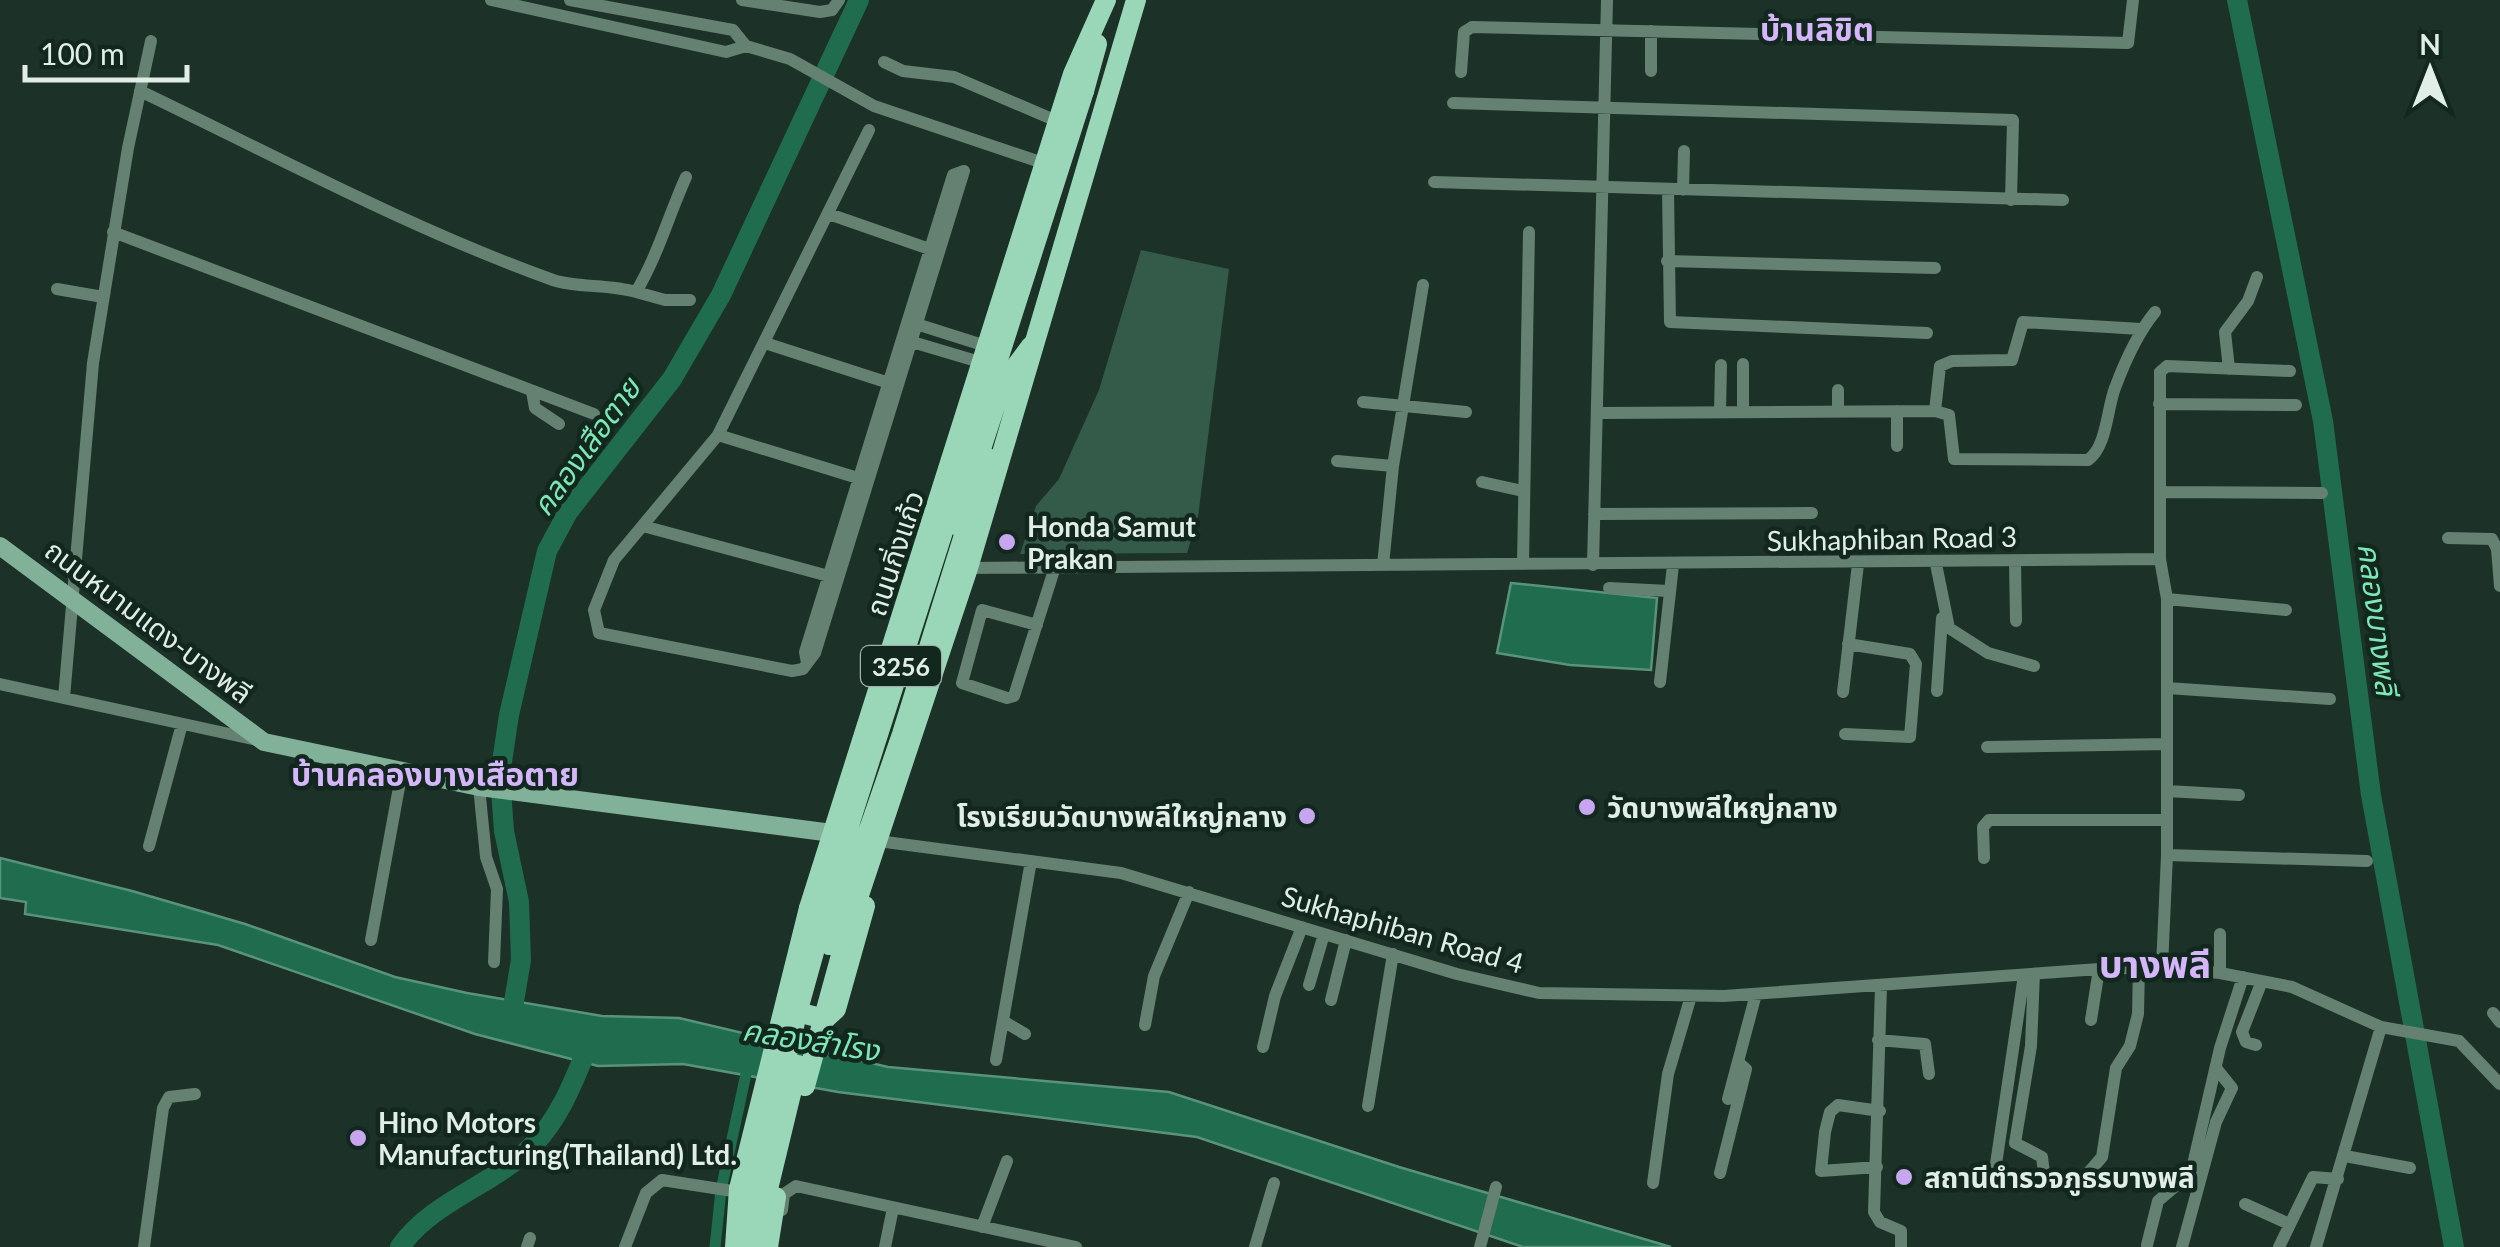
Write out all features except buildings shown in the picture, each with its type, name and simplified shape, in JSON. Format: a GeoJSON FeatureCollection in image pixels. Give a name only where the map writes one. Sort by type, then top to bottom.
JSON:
{"type":"FeatureCollection","features":[{"type":"Feature","properties":{"kind":"main road","name":"3256"},"geometry":{"type":"LineString","coordinates":[[738,1247],[851,819],[1084,91],[1106,0]]}},
{"type":"Feature","properties":{"kind":"main road","name":"ถนนกิ่งแก้ว"},"geometry":{"type":"LineString","coordinates":[[738,1247],[735,1190],[809,908],[1090,27],[1106,0]]}},
{"type":"Feature","properties":{"kind":"main road","name":"3256"},"geometry":{"type":"LineString","coordinates":[[768,1247],[776,1197],[853,910],[968,568],[1136,0]]}},
{"type":"Feature","properties":{"kind":"main road","name":"3256"},"geometry":{"type":"LineString","coordinates":[[853,910],[855,834],[996,400],[1018,361],[1035,342]]}},
{"type":"Feature","properties":{"kind":"main road","name":"3256"},"geometry":{"type":"LineString","coordinates":[[754,1247],[830,940],[902,734],[1018,361]]}},
{"type":"Feature","properties":{"kind":"main road","name":"ถนนหนามแดง-บางพลี"},"geometry":{"type":"LineString","coordinates":[[0,546],[74,597],[264,742],[484,788],[829,842]]}},
{"type":"Feature","properties":{"kind":"main road"},"geometry":{"type":"LineString","coordinates":[[829,842],[806,881],[783,974],[782,996],[789,1010],[826,1019],[841,996],[865,907],[874,850]]}},
{"type":"Feature","properties":{"kind":"street"},"geometry":{"type":"LineString","coordinates":[[491,0],[726,52],[746,46],[790,59],[839,90],[874,106],[1046,164]]}},
{"type":"Feature","properties":{"kind":"street"},"geometry":{"type":"LineString","coordinates":[[570,0],[733,30],[746,46]]}},
{"type":"Feature","properties":{"kind":"street"},"geometry":{"type":"LineString","coordinates":[[742,0],[820,12],[832,10],[839,0]]}},
{"type":"Feature","properties":{"kind":"street"},"geometry":{"type":"LineString","coordinates":[[1594,564],[1607,0]]}},
{"type":"Feature","properties":{"kind":"street"},"geometry":{"type":"LineString","coordinates":[[1461,72],[1464,32],[1472,27],[2128,43],[2133,0]]}},
{"type":"Feature","properties":{"kind":"street"},"geometry":{"type":"LineString","coordinates":[[656,36],[662,15]]}},
{"type":"Feature","properties":{"kind":"street"},"geometry":{"type":"LineString","coordinates":[[1651,71],[1652,31]]}},
{"type":"Feature","properties":{"kind":"street"},"geometry":{"type":"LineString","coordinates":[[64,698],[91,380],[113,232],[151,41]]}},
{"type":"Feature","properties":{"kind":"street"},"geometry":{"type":"LineString","coordinates":[[884,62],[903,71],[954,77],[1059,122]]}},
{"type":"Feature","properties":{"kind":"street"},"geometry":{"type":"LineString","coordinates":[[140,92],[477,252],[564,283],[606,284],[665,300],[690,300]]}},
{"type":"Feature","properties":{"kind":"street"},"geometry":{"type":"LineString","coordinates":[[1453,104],[2012,120],[2011,200]]}},
{"type":"Feature","properties":{"kind":"street"},"geometry":{"type":"LineString","coordinates":[[869,130],[718,436],[614,560],[594,610],[599,633],[792,671],[807,663],[805,652],[833,577],[964,171],[953,175],[936,251]]}},
{"type":"Feature","properties":{"kind":"street"},"geometry":{"type":"LineString","coordinates":[[1684,150],[1667,260],[1668,315],[1675,324],[1927,333]]}},
{"type":"Feature","properties":{"kind":"street"},"geometry":{"type":"LineString","coordinates":[[636,292],[660,251],[666,220],[686,177]]}},
{"type":"Feature","properties":{"kind":"street"},"geometry":{"type":"LineString","coordinates":[[1434,182],[2063,200]]}},
{"type":"Feature","properties":{"kind":"street"},"geometry":{"type":"LineString","coordinates":[[829,214],[936,251]]}},
{"type":"Feature","properties":{"kind":"street"},"geometry":{"type":"LineString","coordinates":[[113,232],[594,414]]}},
{"type":"Feature","properties":{"kind":"street"},"geometry":{"type":"LineString","coordinates":[[1522,564],[1529,232]]}},
{"type":"Feature","properties":{"kind":"street"},"geometry":{"type":"LineString","coordinates":[[1667,260],[1934,268]]}},
{"type":"Feature","properties":{"kind":"street"},"geometry":{"type":"LineString","coordinates":[[2229,369],[2225,332],[2248,302],[2257,277]]}},
{"type":"Feature","properties":{"kind":"street"},"geometry":{"type":"LineString","coordinates":[[1383,565],[1393,466],[1423,284]]}},
{"type":"Feature","properties":{"kind":"street"},"geometry":{"type":"LineString","coordinates":[[57,289],[103,297]]}},
{"type":"Feature","properties":{"kind":"street"},"geometry":{"type":"LineString","coordinates":[[1598,413],[1935,411],[1949,415],[1954,459],[2088,460],[2097,452],[2114,389],[2141,328],[2155,312]]}},
{"type":"Feature","properties":{"kind":"street"},"geometry":{"type":"LineString","coordinates":[[1935,411],[1940,366],[1952,361],[2012,360],[2022,322],[2141,328]]}},
{"type":"Feature","properties":{"kind":"street"},"geometry":{"type":"LineString","coordinates":[[913,323],[986,355]]}},
{"type":"Feature","properties":{"kind":"street"},"geometry":{"type":"LineString","coordinates":[[936,348],[941,333]]}},
{"type":"Feature","properties":{"kind":"street"},"geometry":{"type":"LineString","coordinates":[[908,341],[986,355]]}},
{"type":"Feature","properties":{"kind":"street"},"geometry":{"type":"LineString","coordinates":[[765,343],[893,384]]}},
{"type":"Feature","properties":{"kind":"street"},"geometry":{"type":"LineString","coordinates":[[1743,364],[1743,412]]}},
{"type":"Feature","properties":{"kind":"street"},"geometry":{"type":"LineString","coordinates":[[1720,412],[1721,366]]}},
{"type":"Feature","properties":{"kind":"street"},"geometry":{"type":"LineString","coordinates":[[2290,371],[2162,368],[2160,559],[2167,599],[2168,792],[2162,966],[2292,987],[2381,1028],[2460,1041],[2500,1084]]}},
{"type":"Feature","properties":{"kind":"street"},"geometry":{"type":"LineString","coordinates":[[1838,390],[1838,412]]}},
{"type":"Feature","properties":{"kind":"street"},"geometry":{"type":"LineString","coordinates":[[532,392],[535,408],[559,424]]}},
{"type":"Feature","properties":{"kind":"street"},"geometry":{"type":"LineString","coordinates":[[1363,402],[1466,412]]}},
{"type":"Feature","properties":{"kind":"street"},"geometry":{"type":"LineString","coordinates":[[2159,404],[2296,405]]}},
{"type":"Feature","properties":{"kind":"street"},"geometry":{"type":"LineString","coordinates":[[1897,411],[1897,446]]}},
{"type":"Feature","properties":{"kind":"street"},"geometry":{"type":"LineString","coordinates":[[718,436],[863,480]]}},
{"type":"Feature","properties":{"kind":"street"},"geometry":{"type":"LineString","coordinates":[[1337,461],[1393,466]]}},
{"type":"Feature","properties":{"kind":"street"},"geometry":{"type":"LineString","coordinates":[[1482,482],[1523,491]]}},
{"type":"Feature","properties":{"kind":"street"},"geometry":{"type":"LineString","coordinates":[[2163,492],[2322,493]]}},
{"type":"Feature","properties":{"kind":"street"},"geometry":{"type":"LineString","coordinates":[[1594,514],[1812,513]]}},
{"type":"Feature","properties":{"kind":"street"},"geometry":{"type":"LineString","coordinates":[[644,526],[833,577]]}},
{"type":"Feature","properties":{"kind":"street"},"geometry":{"type":"LineString","coordinates":[[2448,538],[2492,539],[2500,586]]}},
{"type":"Feature","properties":{"kind":"street","name":"Sukhaphiban Road 3"},"geometry":{"type":"LineString","coordinates":[[968,568],[1936,564],[2160,559]]}},
{"type":"Feature","properties":{"kind":"street"},"geometry":{"type":"LineString","coordinates":[[2016,562],[2016,620]]}},
{"type":"Feature","properties":{"kind":"street"},"geometry":{"type":"LineString","coordinates":[[1843,692],[1858,564]]}},
{"type":"Feature","properties":{"kind":"street"},"geometry":{"type":"LineString","coordinates":[[1936,564],[1950,628],[1975,646],[2034,666]]}},
{"type":"Feature","properties":{"kind":"street"},"geometry":{"type":"LineString","coordinates":[[1660,682],[1673,565]]}},
{"type":"Feature","properties":{"kind":"street"},"geometry":{"type":"LineString","coordinates":[[1036,625],[982,610],[962,682],[1007,698],[1014,696],[1055,567]]}},
{"type":"Feature","properties":{"kind":"street"},"geometry":{"type":"LineString","coordinates":[[1609,588],[1669,591]]}},
{"type":"Feature","properties":{"kind":"street"},"geometry":{"type":"LineString","coordinates":[[2167,599],[2286,610]]}},
{"type":"Feature","properties":{"kind":"street"},"geometry":{"type":"LineString","coordinates":[[1937,691],[1943,610]]}},
{"type":"Feature","properties":{"kind":"street"},"geometry":{"type":"LineString","coordinates":[[1846,734],[1910,737],[1916,664],[1910,654],[1848,644]]}},
{"type":"Feature","properties":{"kind":"street","name":"ถนนหนามแดง-บางพลี"},"geometry":{"type":"LineString","coordinates":[[0,684],[264,742]]}},
{"type":"Feature","properties":{"kind":"street"},"geometry":{"type":"LineString","coordinates":[[2167,688],[2330,699]]}},
{"type":"Feature","properties":{"kind":"street"},"geometry":{"type":"LineString","coordinates":[[149,846],[182,724]]}},
{"type":"Feature","properties":{"kind":"street"},"geometry":{"type":"LineString","coordinates":[[1988,747],[2167,744]]}},
{"type":"Feature","properties":{"kind":"street"},"geometry":{"type":"LineString","coordinates":[[371,940],[402,771]]}},
{"type":"Feature","properties":{"kind":"street"},"geometry":{"type":"LineString","coordinates":[[484,788],[486,857],[497,889],[494,962]]}},
{"type":"Feature","properties":{"kind":"street"},"geometry":{"type":"LineString","coordinates":[[2168,792],[2239,795]]}},
{"type":"Feature","properties":{"kind":"street"},"geometry":{"type":"LineString","coordinates":[[1984,858],[1983,826],[1989,820],[2168,820]]}},
{"type":"Feature","properties":{"kind":"street","name":"Sukhaphiban Road 4"},"geometry":{"type":"LineString","coordinates":[[874,850],[1031,861],[1121,873],[1539,993],[1756,994],[2162,966]]}},
{"type":"Feature","properties":{"kind":"street"},"geometry":{"type":"LineString","coordinates":[[2168,855],[2367,860]]}},
{"type":"Feature","properties":{"kind":"street"},"geometry":{"type":"LineString","coordinates":[[996,1060],[1031,861]]}},
{"type":"Feature","properties":{"kind":"street"},"geometry":{"type":"LineString","coordinates":[[1145,1025],[1154,976],[1189,892]]}},
{"type":"Feature","properties":{"kind":"street"},"geometry":{"type":"LineString","coordinates":[[1263,1048],[1275,996],[1302,927]]}},
{"type":"Feature","properties":{"kind":"street"},"geometry":{"type":"LineString","coordinates":[[1309,985],[1324,934]]}},
{"type":"Feature","properties":{"kind":"street"},"geometry":{"type":"LineString","coordinates":[[2220,934],[2220,973]]}},
{"type":"Feature","properties":{"kind":"street"},"geometry":{"type":"LineString","coordinates":[[1331,1000],[1346,940]]}},
{"type":"Feature","properties":{"kind":"street"},"geometry":{"type":"LineString","coordinates":[[1368,1106],[1393,954]]}},
{"type":"Feature","properties":{"kind":"street"},"geometry":{"type":"LineString","coordinates":[[2082,1180],[2102,1157],[2116,1068],[2130,1046],[2140,1000],[2138,968]]}},
{"type":"Feature","properties":{"kind":"street"},"geometry":{"type":"LineString","coordinates":[[2091,1020],[2099,969]]}},
{"type":"Feature","properties":{"kind":"street"},"geometry":{"type":"LineString","coordinates":[[1996,1164],[2029,974]]}},
{"type":"Feature","properties":{"kind":"street"},"geometry":{"type":"LineString","coordinates":[[2029,974],[2031,1046],[2015,1143],[2042,1157],[2045,1181]]}},
{"type":"Feature","properties":{"kind":"street"},"geometry":{"type":"LineString","coordinates":[[2147,1245],[2158,1201],[2190,1174],[2243,977]]}},
{"type":"Feature","properties":{"kind":"street"},"geometry":{"type":"LineString","coordinates":[[2256,1046],[2246,1042],[2242,1032],[2262,981]]}},
{"type":"Feature","properties":{"kind":"street"},"geometry":{"type":"LineString","coordinates":[[1880,986],[1875,1217],[1897,1227],[1901,1244]]}},
{"type":"Feature","properties":{"kind":"street"},"geometry":{"type":"LineString","coordinates":[[1728,1099],[1756,994]]}},
{"type":"Feature","properties":{"kind":"street"},"geometry":{"type":"LineString","coordinates":[[1653,1184],[1668,1074],[1691,996]]}},
{"type":"Feature","properties":{"kind":"street"},"geometry":{"type":"LineString","coordinates":[[1003,1021],[1025,1034]]}},
{"type":"Feature","properties":{"kind":"street"},"geometry":{"type":"LineString","coordinates":[[2316,1247],[2381,1028]]}},
{"type":"Feature","properties":{"kind":"street"},"geometry":{"type":"LineString","coordinates":[[1878,1040],[1925,1044],[1929,1074]]}},
{"type":"Feature","properties":{"kind":"street"},"geometry":{"type":"LineString","coordinates":[[1720,1174],[1746,1069],[1739,1063]]}},
{"type":"Feature","properties":{"kind":"street"},"geometry":{"type":"LineString","coordinates":[[2182,1247],[2216,1122],[2232,1088],[2216,1068]]}},
{"type":"Feature","properties":{"kind":"street"},"geometry":{"type":"LineString","coordinates":[[144,1247],[163,1108],[168,1096],[195,1094]]}},
{"type":"Feature","properties":{"kind":"street"},"geometry":{"type":"LineString","coordinates":[[1877,1168],[1821,1171],[1830,1112],[1838,1106],[1880,1111]]}},
{"type":"Feature","properties":{"kind":"street"},"geometry":{"type":"LineString","coordinates":[[2346,1156],[2410,1168]]}},
{"type":"Feature","properties":{"kind":"street"},"geometry":{"type":"LineString","coordinates":[[982,1227],[1007,1161]]}},
{"type":"Feature","properties":{"kind":"street"},"geometry":{"type":"LineString","coordinates":[[2279,1247],[2287,1223],[2304,1201],[2313,1177],[2338,1180]]}},
{"type":"Feature","properties":{"kind":"street"},"geometry":{"type":"LineString","coordinates":[[625,1247],[646,1193],[662,1180],[735,1190]]}},
{"type":"Feature","properties":{"kind":"street"},"geometry":{"type":"LineString","coordinates":[[1254,1247],[1274,1183]]}},
{"type":"Feature","properties":{"kind":"street"},"geometry":{"type":"LineString","coordinates":[[778,1247],[784,1194],[792,1187],[1076,1247]]}},
{"type":"Feature","properties":{"kind":"street"},"geometry":{"type":"LineString","coordinates":[[1481,1246],[1496,1187]]}},
{"type":"Feature","properties":{"kind":"street"},"geometry":{"type":"LineString","coordinates":[[2245,1204],[2287,1223]]}},
{"type":"Feature","properties":{"kind":"street"},"geometry":{"type":"LineString","coordinates":[[885,1247],[893,1208]]}},
{"type":"Feature","properties":{"kind":"shaded area"},"geometry":{"type":"Polygon","coordinates":[[[1141,250],[1229,269],[1198,517],[1187,553],[1020,554],[1036,506],[1059,479],[1099,390],[1141,250]]]}},
{"type":"Feature","properties":{"kind":"shaded area"},"geometry":{"type":"Polygon","coordinates":[[[1511,583],[1657,598],[1651,670],[1570,665],[1497,653],[1511,583]]]}},
{"type":"Feature","properties":{"kind":"shaded area"},"geometry":{"type":"Polygon","coordinates":[[[0,858],[132,891],[245,924],[395,977],[467,993],[602,1016],[679,1018],[888,1067],[1169,1092],[1399,1167],[1671,1247],[1523,1247],[1197,1137],[838,1092],[683,1064],[598,1066],[475,1034],[218,945],[25,914],[26,902],[0,898],[0,858]]]}},
{"type":"Feature","properties":{"kind":"waterway","name":"คลองเสือตาย"},"geometry":{"type":"LineString","coordinates":[[510,1025],[521,960],[519,902],[504,831],[500,775],[509,715],[547,551],[568,512],[672,379],[721,295],[859,0]]}},
{"type":"Feature","properties":{"kind":"waterway","name":"คลองบางพลี"},"geometry":{"type":"LineString","coordinates":[[2237,0],[2323,421],[2371,795],[2454,1247]]}},
{"type":"Feature","properties":{"kind":"waterway"},"geometry":{"type":"LineString","coordinates":[[400,1247],[429,1217],[501,1171],[534,1144],[559,1110],[589,1044]]}},
{"type":"Feature","properties":{"kind":"waterway","name":"คลองสำโรง"},"geometry":{"type":"LineString","coordinates":[[715,1247],[721,1190],[749,1060]]}},
{"type":"Feature","properties":{"kind":"place","name":"Honda Samut Prakan"},"geometry":{"type":"Point","coordinates":[1007,542]}},
{"type":"Feature","properties":{"kind":"place","name":"วัดบางพลีใหญ่กลาง"},"geometry":{"type":"Point","coordinates":[1587,807]}},
{"type":"Feature","properties":{"kind":"place","name":"โรงเรียนวัดบางพลีใหญ่กลาง"},"geometry":{"type":"Point","coordinates":[1307,816]}},
{"type":"Feature","properties":{"kind":"place","name":"Hino Motors Manufacturing(Thailand) Ltd."},"geometry":{"type":"Point","coordinates":[358,1138]}},
{"type":"Feature","properties":{"kind":"place","name":"สถานีตำรวจภูธรบางพลี"},"geometry":{"type":"Point","coordinates":[1904,1177]}},
{"type":"Feature","properties":{"kind":"district","name":"บ้านลิขิต"},"geometry":{"type":"Point","coordinates":[1817,28]}},
{"type":"Feature","properties":{"kind":"district","name":"บ้านคลองบางเสือตาย"},"geometry":{"type":"Point","coordinates":[435,773]}},
{"type":"Feature","properties":{"kind":"district","name":"บางพลี"},"geometry":{"type":"Point","coordinates":[2155,963]}}]}
